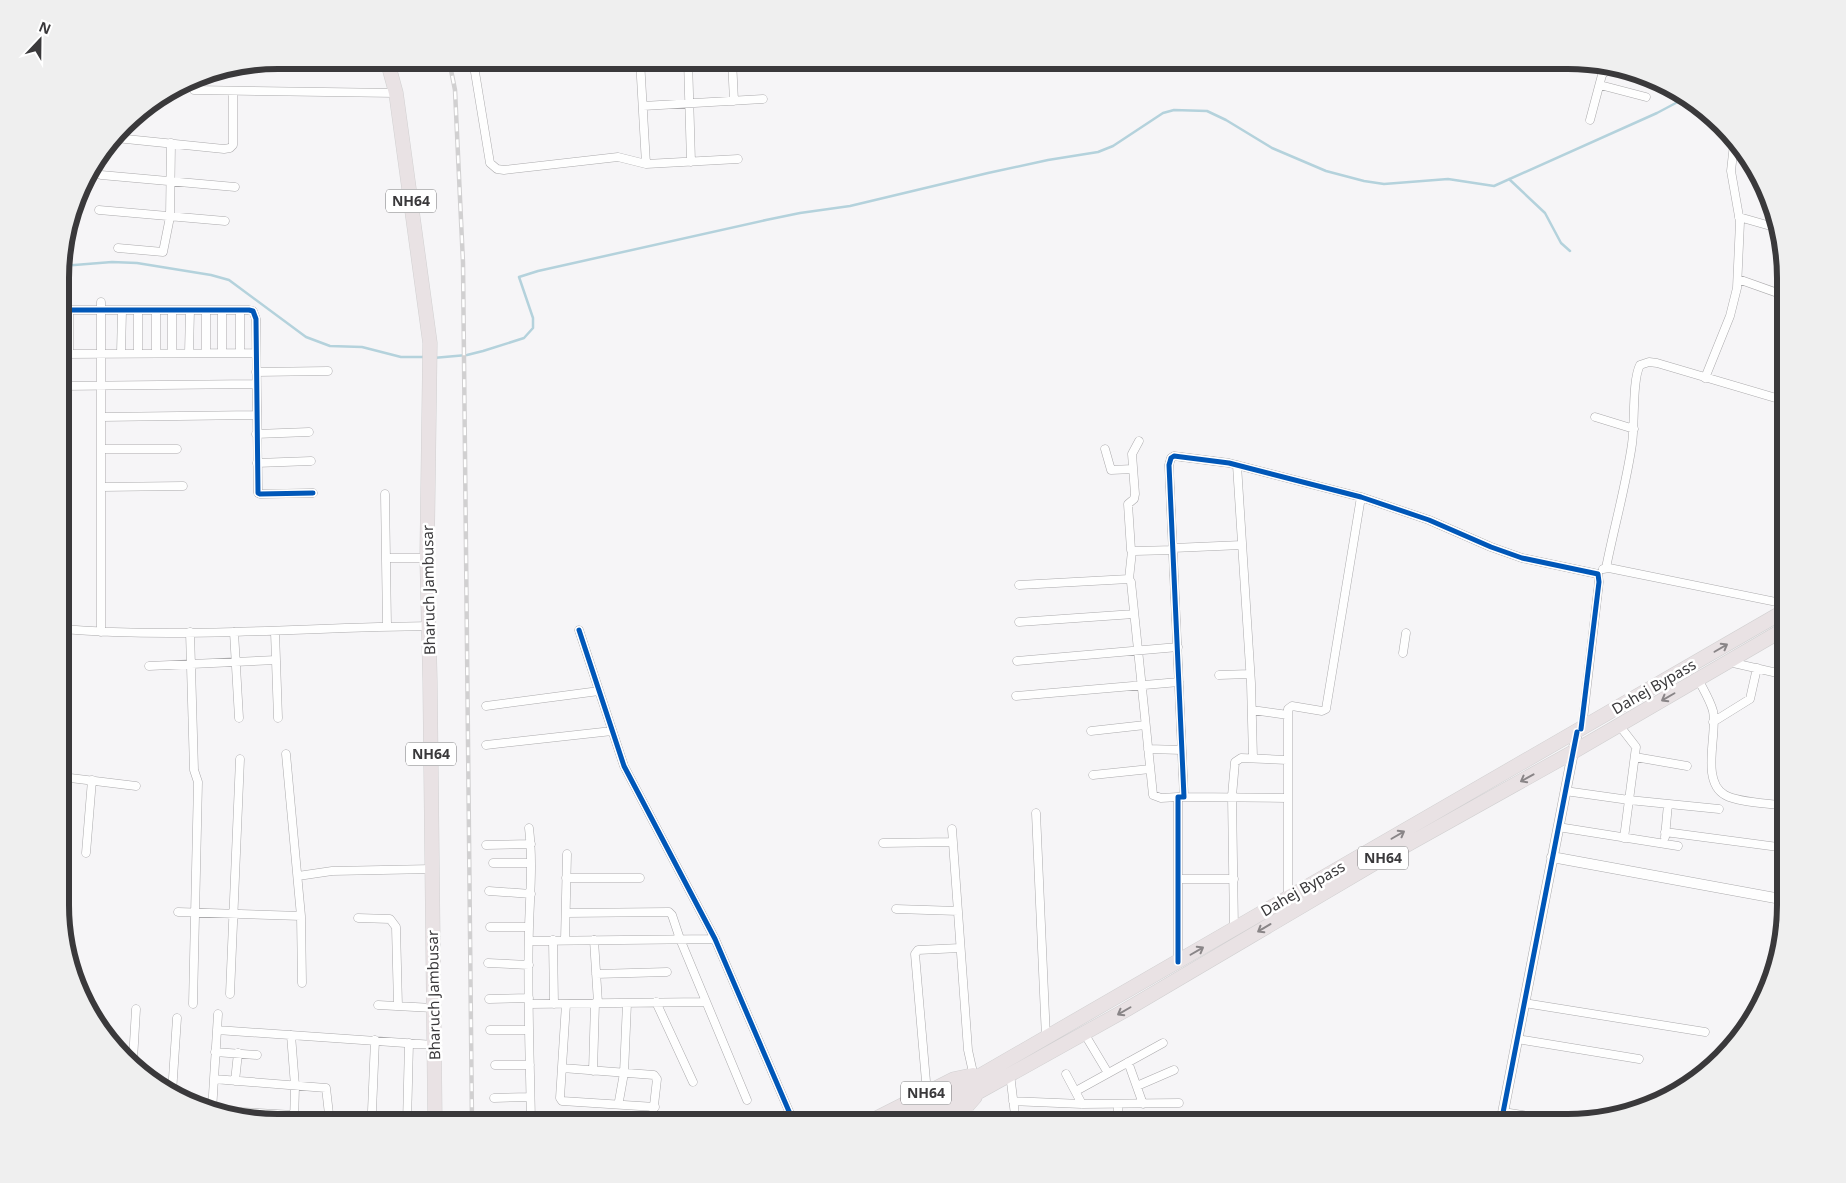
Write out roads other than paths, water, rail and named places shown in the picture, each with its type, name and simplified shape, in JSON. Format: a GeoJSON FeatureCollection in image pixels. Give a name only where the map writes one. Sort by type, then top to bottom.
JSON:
{"type":"FeatureCollection","features":[{"type":"Feature","properties":{"kind":"highway","name":"Bharuch Jambusar"},"geometry":{"type":"LineString","coordinates":[[389,69],[396,93],[430,343],[427,558],[435,1114]]}},
{"type":"Feature","properties":{"kind":"highway","name":"Dahej Bypass"},"geometry":{"type":"LineString","coordinates":[[998,1073],[1046,1038],[1777,615]]}},
{"type":"Feature","properties":{"kind":"highway","name":"Dahej Bypass"},"geometry":{"type":"LineString","coordinates":[[915,1114],[977,1081],[1084,1033],[1380,860],[1573,752],[1777,633]]}},
{"type":"Feature","properties":{"kind":"highway","name":"NH64"},"geometry":{"type":"LineString","coordinates":[[885,1114],[954,1079],[977,1081],[968,1106],[960,1114]]}},
{"type":"Feature","properties":{"kind":"highway","name":"Dahej Bypass"},"geometry":{"type":"LineString","coordinates":[[935,1114],[977,1081]]}},
{"type":"Feature","properties":{"kind":"street"},"geometry":{"type":"LineString","coordinates":[[474,69],[486,146],[490,163],[497,169],[504,170],[618,158],[646,164],[738,159]]}},
{"type":"Feature","properties":{"kind":"street"},"geometry":{"type":"LineString","coordinates":[[641,69],[646,164]]}},
{"type":"Feature","properties":{"kind":"street"},"geometry":{"type":"LineString","coordinates":[[688,69],[691,162]]}},
{"type":"Feature","properties":{"kind":"street"},"geometry":{"type":"LineString","coordinates":[[732,69],[734,101]]}},
{"type":"Feature","properties":{"kind":"street"},"geometry":{"type":"LineString","coordinates":[[1590,120],[1602,75],[1605,72]]}},
{"type":"Feature","properties":{"kind":"street"},"geometry":{"type":"LineString","coordinates":[[1600,85],[1646,97]]}},
{"type":"Feature","properties":{"kind":"street"},"geometry":{"type":"LineString","coordinates":[[194,90],[396,93]]}},
{"type":"Feature","properties":{"kind":"street"},"geometry":{"type":"LineString","coordinates":[[122,139],[224,149],[230,148],[233,145],[233,92]]}},
{"type":"Feature","properties":{"kind":"street"},"geometry":{"type":"LineString","coordinates":[[643,106],[763,99]]}},
{"type":"Feature","properties":{"kind":"street"},"geometry":{"type":"LineString","coordinates":[[118,248],[163,252],[170,217],[171,143]]}},
{"type":"Feature","properties":{"kind":"street"},"geometry":{"type":"LineString","coordinates":[[1705,378],[1730,316],[1736,295],[1740,217],[1732,176],[1734,151]]}},
{"type":"Feature","properties":{"kind":"street"},"geometry":{"type":"LineString","coordinates":[[101,175],[235,187]]}},
{"type":"Feature","properties":{"kind":"street"},"geometry":{"type":"LineString","coordinates":[[99,210],[225,221]]}},
{"type":"Feature","properties":{"kind":"street"},"geometry":{"type":"LineString","coordinates":[[1740,217],[1770,226]]}},
{"type":"Feature","properties":{"kind":"street"},"geometry":{"type":"LineString","coordinates":[[1738,279],[1777,293]]}},
{"type":"Feature","properties":{"kind":"street"},"geometry":{"type":"LineString","coordinates":[[69,310],[101,307],[122,311],[253,311],[255,315],[256,353],[257,490],[260,494],[313,492]]}},
{"type":"Feature","properties":{"kind":"street"},"geometry":{"type":"LineString","coordinates":[[101,307],[101,632]]}},
{"type":"Feature","properties":{"kind":"street"},"geometry":{"type":"LineString","coordinates":[[138,310],[138,353]]}},
{"type":"Feature","properties":{"kind":"street"},"geometry":{"type":"LineString","coordinates":[[156,310],[156,353]]}},
{"type":"Feature","properties":{"kind":"street"},"geometry":{"type":"LineString","coordinates":[[172,310],[172,353]]}},
{"type":"Feature","properties":{"kind":"street"},"geometry":{"type":"LineString","coordinates":[[189,353],[190,310]]}},
{"type":"Feature","properties":{"kind":"street"},"geometry":{"type":"LineString","coordinates":[[206,310],[206,353]]}},
{"type":"Feature","properties":{"kind":"street"},"geometry":{"type":"LineString","coordinates":[[222,310],[222,353]]}},
{"type":"Feature","properties":{"kind":"street"},"geometry":{"type":"LineString","coordinates":[[240,310],[240,353]]}},
{"type":"Feature","properties":{"kind":"street"},"geometry":{"type":"LineString","coordinates":[[121,353],[122,311]]}},
{"type":"Feature","properties":{"kind":"street"},"geometry":{"type":"LineString","coordinates":[[69,354],[256,353]]}},
{"type":"Feature","properties":{"kind":"street"},"geometry":{"type":"LineString","coordinates":[[1178,962],[1178,878],[1182,750],[1174,549],[1168,465],[1171,458],[1179,455],[1237,465],[1361,497],[1415,515],[1522,558],[1598,574],[1606,568],[1631,453],[1636,376],[1640,365],[1649,362],[1657,363],[1777,398]]}},
{"type":"Feature","properties":{"kind":"street"},"geometry":{"type":"LineString","coordinates":[[256,372],[328,371]]}},
{"type":"Feature","properties":{"kind":"street"},"geometry":{"type":"LineString","coordinates":[[69,386],[256,384]]}},
{"type":"Feature","properties":{"kind":"street"},"geometry":{"type":"LineString","coordinates":[[101,417],[256,415]]}},
{"type":"Feature","properties":{"kind":"street"},"geometry":{"type":"LineString","coordinates":[[1595,418],[1634,429]]}},
{"type":"Feature","properties":{"kind":"street"},"geometry":{"type":"LineString","coordinates":[[256,434],[309,432]]}},
{"type":"Feature","properties":{"kind":"street"},"geometry":{"type":"LineString","coordinates":[[1139,441],[1132,454],[1135,494],[1134,499],[1128,504],[1130,547],[1132,551],[1129,579],[1153,795],[1161,798],[1232,796],[1287,798]]}},
{"type":"Feature","properties":{"kind":"street"},"geometry":{"type":"LineString","coordinates":[[101,449],[177,449]]}},
{"type":"Feature","properties":{"kind":"street"},"geometry":{"type":"LineString","coordinates":[[1105,449],[1111,470],[1133,469]]}},
{"type":"Feature","properties":{"kind":"street"},"geometry":{"type":"LineString","coordinates":[[257,463],[311,461]]}},
{"type":"Feature","properties":{"kind":"street"},"geometry":{"type":"LineString","coordinates":[[1237,465],[1252,710],[1253,758]]}},
{"type":"Feature","properties":{"kind":"street"},"geometry":{"type":"LineString","coordinates":[[101,487],[183,486]]}},
{"type":"Feature","properties":{"kind":"street"},"geometry":{"type":"LineString","coordinates":[[385,494],[387,626]]}},
{"type":"Feature","properties":{"kind":"street"},"geometry":{"type":"LineString","coordinates":[[1290,913],[1288,897],[1287,798],[1288,709],[1290,706],[1322,711],[1326,709],[1361,497]]}},
{"type":"Feature","properties":{"kind":"street"},"geometry":{"type":"LineString","coordinates":[[1132,551],[1242,545]]}},
{"type":"Feature","properties":{"kind":"street"},"geometry":{"type":"LineString","coordinates":[[386,558],[427,558]]}},
{"type":"Feature","properties":{"kind":"street"},"geometry":{"type":"LineString","coordinates":[[1606,568],[1777,602]]}},
{"type":"Feature","properties":{"kind":"street"},"geometry":{"type":"LineString","coordinates":[[1503,1114],[1565,791],[1579,730],[1599,582],[1598,574]]}},
{"type":"Feature","properties":{"kind":"street"},"geometry":{"type":"LineString","coordinates":[[1020,585],[1129,579]]}},
{"type":"Feature","properties":{"kind":"street"},"geometry":{"type":"LineString","coordinates":[[1019,622],[1134,614]]}},
{"type":"Feature","properties":{"kind":"street"},"geometry":{"type":"LineString","coordinates":[[69,630],[101,632],[275,632],[387,626],[429,626]]}},
{"type":"Feature","properties":{"kind":"street"},"geometry":{"type":"LineString","coordinates":[[579,630],[624,766],[715,938],[790,1114]]}},
{"type":"Feature","properties":{"kind":"street"},"geometry":{"type":"LineString","coordinates":[[190,632],[194,770],[198,782],[193,1004]]}},
{"type":"Feature","properties":{"kind":"street"},"geometry":{"type":"LineString","coordinates":[[234,632],[239,718]]}},
{"type":"Feature","properties":{"kind":"street"},"geometry":{"type":"LineString","coordinates":[[275,632],[278,718]]}},
{"type":"Feature","properties":{"kind":"street"},"geometry":{"type":"LineString","coordinates":[[1403,653],[1406,634]]}},
{"type":"Feature","properties":{"kind":"street"},"geometry":{"type":"LineString","coordinates":[[1016,660],[1138,652],[1178,647]]}},
{"type":"Feature","properties":{"kind":"street"},"geometry":{"type":"LineString","coordinates":[[149,666],[276,660]]}},
{"type":"Feature","properties":{"kind":"street"},"geometry":{"type":"LineString","coordinates":[[1727,662],[1777,672]]}},
{"type":"Feature","properties":{"kind":"street"},"geometry":{"type":"LineString","coordinates":[[1713,722],[1750,698],[1757,668]]}},
{"type":"Feature","properties":{"kind":"street"},"geometry":{"type":"LineString","coordinates":[[1219,676],[1250,674]]}},
{"type":"Feature","properties":{"kind":"street"},"geometry":{"type":"LineString","coordinates":[[1698,679],[1713,712],[1712,779],[1717,789],[1725,795],[1737,799],[1777,805]]}},
{"type":"Feature","properties":{"kind":"street"},"geometry":{"type":"LineString","coordinates":[[1016,696],[1179,682]]}},
{"type":"Feature","properties":{"kind":"street"},"geometry":{"type":"LineString","coordinates":[[486,706],[599,691]]}},
{"type":"Feature","properties":{"kind":"street"},"geometry":{"type":"LineString","coordinates":[[1252,710],[1288,715]]}},
{"type":"Feature","properties":{"kind":"street"},"geometry":{"type":"LineString","coordinates":[[1091,731],[1145,725]]}},
{"type":"Feature","properties":{"kind":"street"},"geometry":{"type":"LineString","coordinates":[[1619,725],[1636,747],[1624,838]]}},
{"type":"Feature","properties":{"kind":"street"},"geometry":{"type":"LineString","coordinates":[[486,745],[612,731]]}},
{"type":"Feature","properties":{"kind":"street"},"geometry":{"type":"LineString","coordinates":[[1148,749],[1182,750]]}},
{"type":"Feature","properties":{"kind":"street"},"geometry":{"type":"LineString","coordinates":[[286,754],[301,916],[302,983]]}},
{"type":"Feature","properties":{"kind":"street"},"geometry":{"type":"LineString","coordinates":[[1635,757],[1687,766]]}},
{"type":"Feature","properties":{"kind":"street"},"geometry":{"type":"LineString","coordinates":[[1234,929],[1232,796],[1235,762],[1240,758],[1287,760]]}},
{"type":"Feature","properties":{"kind":"street"},"geometry":{"type":"LineString","coordinates":[[230,994],[240,759]]}},
{"type":"Feature","properties":{"kind":"street"},"geometry":{"type":"LineString","coordinates":[[1093,775],[1150,769]]}},
{"type":"Feature","properties":{"kind":"street"},"geometry":{"type":"LineString","coordinates":[[69,778],[136,786]]}},
{"type":"Feature","properties":{"kind":"street"},"geometry":{"type":"LineString","coordinates":[[86,854],[92,780]]}},
{"type":"Feature","properties":{"kind":"street"},"geometry":{"type":"LineString","coordinates":[[1565,791],[1629,800],[1719,809]]}},
{"type":"Feature","properties":{"kind":"street"},"geometry":{"type":"LineString","coordinates":[[1664,844],[1668,804]]}},
{"type":"Feature","properties":{"kind":"street"},"geometry":{"type":"LineString","coordinates":[[1036,813],[1046,1038]]}},
{"type":"Feature","properties":{"kind":"street"},"geometry":{"type":"LineString","coordinates":[[529,828],[532,894],[529,927],[528,1030],[530,1114]]}},
{"type":"Feature","properties":{"kind":"street"},"geometry":{"type":"LineString","coordinates":[[1558,828],[1678,846]]}},
{"type":"Feature","properties":{"kind":"street"},"geometry":{"type":"LineString","coordinates":[[952,829],[968,1050],[977,1081]]}},
{"type":"Feature","properties":{"kind":"street"},"geometry":{"type":"LineString","coordinates":[[1665,832],[1777,847]]}},
{"type":"Feature","properties":{"kind":"street"},"geometry":{"type":"LineString","coordinates":[[883,843],[953,842]]}},
{"type":"Feature","properties":{"kind":"street"},"geometry":{"type":"LineString","coordinates":[[486,845],[531,844]]}},
{"type":"Feature","properties":{"kind":"street"},"geometry":{"type":"LineString","coordinates":[[565,940],[567,854]]}},
{"type":"Feature","properties":{"kind":"street"},"geometry":{"type":"LineString","coordinates":[[1552,857],[1777,898]]}},
{"type":"Feature","properties":{"kind":"street"},"geometry":{"type":"LineString","coordinates":[[493,864],[531,863]]}},
{"type":"Feature","properties":{"kind":"street"},"geometry":{"type":"LineString","coordinates":[[298,876],[332,871],[432,869]]}},
{"type":"Feature","properties":{"kind":"street"},"geometry":{"type":"LineString","coordinates":[[566,878],[640,878]]}},
{"type":"Feature","properties":{"kind":"street"},"geometry":{"type":"LineString","coordinates":[[1178,878],[1234,879]]}},
{"type":"Feature","properties":{"kind":"street"},"geometry":{"type":"LineString","coordinates":[[489,892],[532,894]]}},
{"type":"Feature","properties":{"kind":"street"},"geometry":{"type":"LineString","coordinates":[[896,909],[958,911]]}},
{"type":"Feature","properties":{"kind":"street"},"geometry":{"type":"LineString","coordinates":[[178,912],[301,916]]}},
{"type":"Feature","properties":{"kind":"street"},"geometry":{"type":"LineString","coordinates":[[566,913],[669,912],[674,919],[680,939],[747,1100]]}},
{"type":"Feature","properties":{"kind":"street"},"geometry":{"type":"LineString","coordinates":[[358,918],[390,919],[396,927],[398,1006]]}},
{"type":"Feature","properties":{"kind":"street"},"geometry":{"type":"LineString","coordinates":[[490,927],[529,927]]}},
{"type":"Feature","properties":{"kind":"street"},"geometry":{"type":"LineString","coordinates":[[529,941],[715,938]]}},
{"type":"Feature","properties":{"kind":"street"},"geometry":{"type":"LineString","coordinates":[[553,940],[554,1004]]}},
{"type":"Feature","properties":{"kind":"street"},"geometry":{"type":"LineString","coordinates":[[593,1071],[596,1003],[594,940]]}},
{"type":"Feature","properties":{"kind":"street"},"geometry":{"type":"LineString","coordinates":[[927,1093],[915,954],[918,950],[960,948]]}},
{"type":"Feature","properties":{"kind":"street"},"geometry":{"type":"LineString","coordinates":[[488,963],[529,965]]}},
{"type":"Feature","properties":{"kind":"street"},"geometry":{"type":"LineString","coordinates":[[596,974],[667,972]]}},
{"type":"Feature","properties":{"kind":"street"},"geometry":{"type":"LineString","coordinates":[[489,999],[554,1004],[706,1002]]}},
{"type":"Feature","properties":{"kind":"street"},"geometry":{"type":"LineString","coordinates":[[656,1002],[692,1082]]}},
{"type":"Feature","properties":{"kind":"street"},"geometry":{"type":"LineString","coordinates":[[619,1101],[624,1073],[627,1003]]}},
{"type":"Feature","properties":{"kind":"street"},"geometry":{"type":"LineString","coordinates":[[1524,1003],[1705,1032]]}},
{"type":"Feature","properties":{"kind":"street"},"geometry":{"type":"LineString","coordinates":[[566,1004],[560,1098],[562,1101],[655,1107]]}},
{"type":"Feature","properties":{"kind":"street"},"geometry":{"type":"LineString","coordinates":[[378,1005],[433,1008]]}},
{"type":"Feature","properties":{"kind":"street"},"geometry":{"type":"LineString","coordinates":[[133,1056],[136,1009]]}},
{"type":"Feature","properties":{"kind":"street"},"geometry":{"type":"LineString","coordinates":[[212,1103],[218,1014]]}},
{"type":"Feature","properties":{"kind":"street"},"geometry":{"type":"LineString","coordinates":[[172,1086],[177,1018]]}},
{"type":"Feature","properties":{"kind":"street"},"geometry":{"type":"LineString","coordinates":[[217,1030],[434,1045]]}},
{"type":"Feature","properties":{"kind":"street"},"geometry":{"type":"LineString","coordinates":[[490,1030],[528,1030]]}},
{"type":"Feature","properties":{"kind":"street"},"geometry":{"type":"LineString","coordinates":[[1084,1033],[1108,1073]]}},
{"type":"Feature","properties":{"kind":"street"},"geometry":{"type":"LineString","coordinates":[[291,1035],[295,1086],[294,1114]]}},
{"type":"Feature","properties":{"kind":"street"},"geometry":{"type":"LineString","coordinates":[[1517,1039],[1639,1059]]}},
{"type":"Feature","properties":{"kind":"street"},"geometry":{"type":"LineString","coordinates":[[372,1111],[375,1040]]}},
{"type":"Feature","properties":{"kind":"street"},"geometry":{"type":"LineString","coordinates":[[407,1114],[408,1043]]}},
{"type":"Feature","properties":{"kind":"street"},"geometry":{"type":"LineString","coordinates":[[1076,1091],[1163,1043]]}},
{"type":"Feature","properties":{"kind":"street"},"geometry":{"type":"LineString","coordinates":[[215,1052],[257,1055]]}},
{"type":"Feature","properties":{"kind":"street"},"geometry":{"type":"LineString","coordinates":[[235,1081],[238,1053]]}},
{"type":"Feature","properties":{"kind":"street"},"geometry":{"type":"LineString","coordinates":[[1128,1062],[1143,1104]]}},
{"type":"Feature","properties":{"kind":"street"},"geometry":{"type":"LineString","coordinates":[[495,1064],[530,1065]]}},
{"type":"Feature","properties":{"kind":"street"},"geometry":{"type":"LineString","coordinates":[[562,1068],[656,1077],[654,1114]]}},
{"type":"Feature","properties":{"kind":"street"},"geometry":{"type":"LineString","coordinates":[[1137,1086],[1174,1070]]}},
{"type":"Feature","properties":{"kind":"street"},"geometry":{"type":"LineString","coordinates":[[998,1073],[1013,1101],[1015,1114]]}},
{"type":"Feature","properties":{"kind":"street"},"geometry":{"type":"LineString","coordinates":[[1066,1074],[1082,1104]]}},
{"type":"Feature","properties":{"kind":"street"},"geometry":{"type":"LineString","coordinates":[[214,1079],[326,1088],[329,1114]]}},
{"type":"Feature","properties":{"kind":"street"},"geometry":{"type":"LineString","coordinates":[[494,1098],[530,1097]]}},
{"type":"Feature","properties":{"kind":"street"},"geometry":{"type":"LineString","coordinates":[[1013,1101],[1082,1104],[1179,1103]]}},
{"type":"Feature","properties":{"kind":"street"},"geometry":{"type":"LineString","coordinates":[[1118,1104],[1118,1114]]}},
{"type":"Feature","properties":{"kind":"street"},"geometry":{"type":"LineString","coordinates":[[642,1106],[648,1114]]}},
{"type":"Feature","properties":{"kind":"street"},"geometry":{"type":"LineString","coordinates":[[968,1106],[969,1114]]}},
{"type":"Feature","properties":{"kind":"waterway"},"geometry":{"type":"LineString","coordinates":[[433,358],[467,355],[524,338],[533,328],[533,318],[519,277],[538,271],[766,220],[850,206],[988,173],[1048,160],[1098,152],[1113,146],[1163,113],[1174,110],[1207,111],[1226,120],[1272,148],[1326,171],[1364,181],[1384,184],[1448,179],[1494,186],[1679,101]]}},
{"type":"Feature","properties":{"kind":"waterway"},"geometry":{"type":"LineString","coordinates":[[1509,179],[1545,213],[1561,243],[1570,251]]}},
{"type":"Feature","properties":{"kind":"waterway"},"geometry":{"type":"LineString","coordinates":[[69,265],[112,262],[137,263],[211,275],[229,280],[306,337],[330,346],[362,347],[401,357],[425,357]]}},
{"type":"Feature","properties":{"kind":"railway"},"geometry":{"type":"LineString","coordinates":[[451,69],[455,90],[463,263],[472,1114]]}}]}
